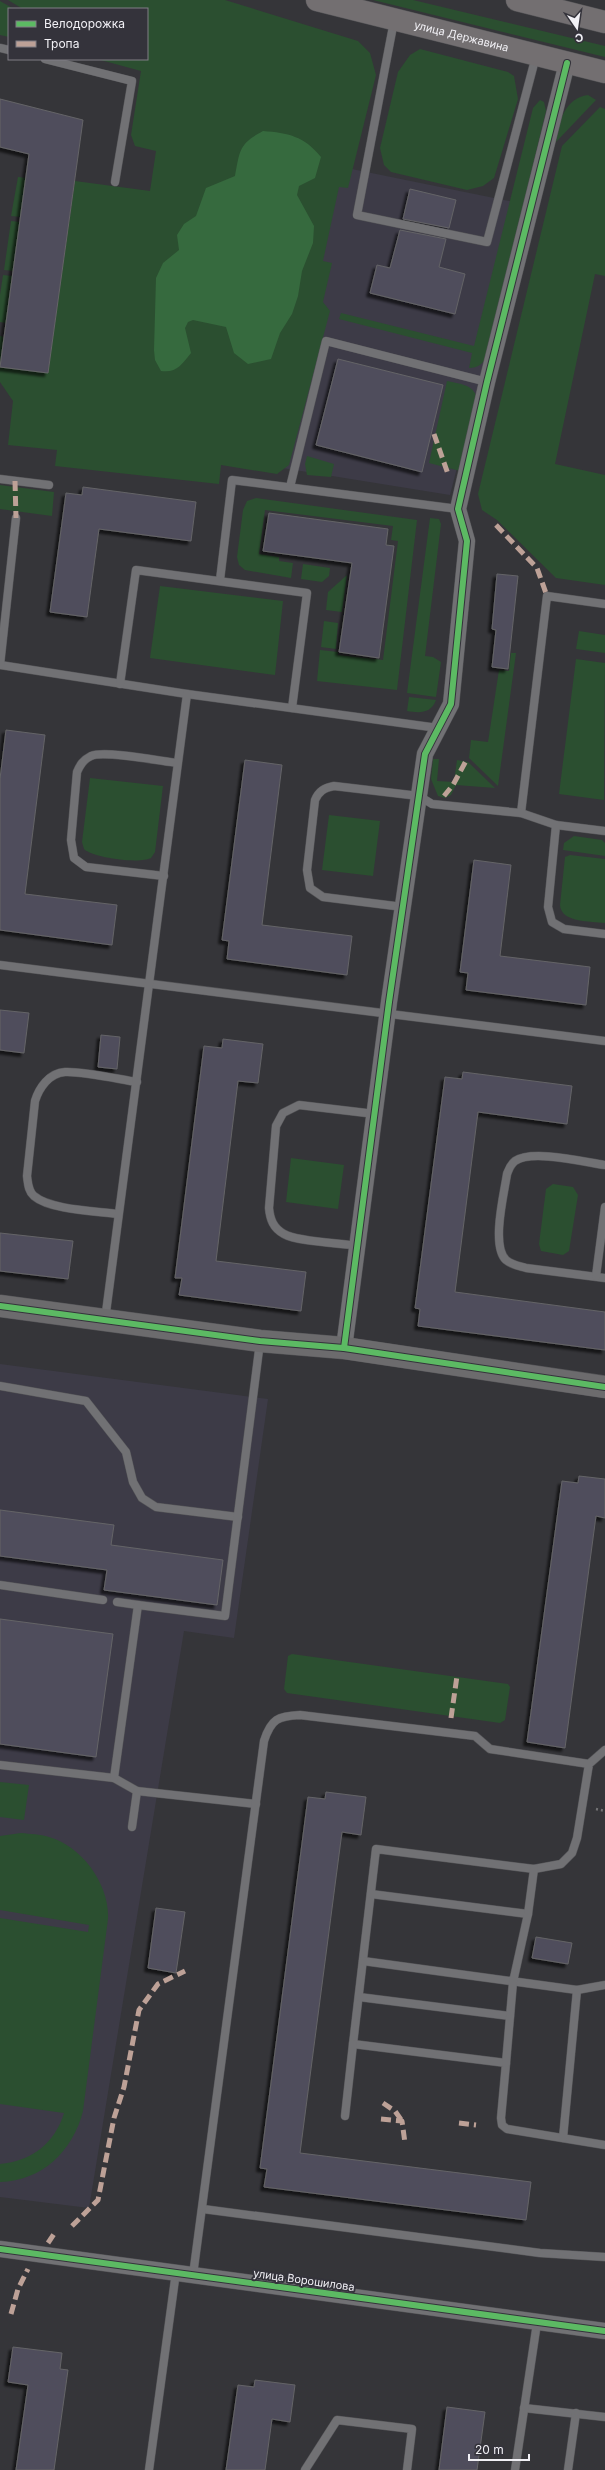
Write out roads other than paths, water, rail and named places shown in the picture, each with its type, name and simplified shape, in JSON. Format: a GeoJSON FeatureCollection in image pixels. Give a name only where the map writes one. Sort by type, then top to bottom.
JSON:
{"type":"FeatureCollection","features":[{"type":"Feature","properties":{"kind":"main road","name":"улица Державина"},"geometry":{"type":"LineString","coordinates":[[317,0],[536,56],[605,72]]}},
{"type":"Feature","properties":{"kind":"main road"},"geometry":{"type":"LineString","coordinates":[[517,0],[605,22]]}},
{"type":"Feature","properties":{"kind":"street"},"geometry":{"type":"LineString","coordinates":[[344,1348],[388,1015],[425,754],[451,704],[467,541],[458,509],[487,382],[567,63]]}},
{"type":"Feature","properties":{"kind":"street"},"geometry":{"type":"LineString","coordinates":[[0,1306],[260,1341],[344,1348],[605,1387]]}},
{"type":"Feature","properties":{"kind":"street","name":"улица Ворошилова"},"geometry":{"type":"LineString","coordinates":[[0,2249],[176,2272],[537,2323],[605,2329]]}},
{"type":"Feature","properties":{"kind":"lane"},"geometry":{"type":"LineString","coordinates":[[394,20],[356,215],[487,242],[536,56]]}},
{"type":"Feature","properties":{"kind":"lane"},"geometry":{"type":"LineString","coordinates":[[49,60],[132,81],[115,182]]}},
{"type":"Feature","properties":{"kind":"lane"},"geometry":{"type":"LineString","coordinates":[[290,487],[326,340],[487,382]]}},
{"type":"Feature","properties":{"kind":"lane"},"geometry":{"type":"LineString","coordinates":[[0,479],[49,485]]}},
{"type":"Feature","properties":{"kind":"lane"},"geometry":{"type":"LineString","coordinates":[[220,580],[232,480],[458,509]]}},
{"type":"Feature","properties":{"kind":"lane"},"geometry":{"type":"LineString","coordinates":[[16,518],[0,665],[187,694],[438,728]]}},
{"type":"Feature","properties":{"kind":"lane"},"geometry":{"type":"LineString","coordinates":[[120,684],[136,570],[220,580],[307,593],[292,708]]}},
{"type":"Feature","properties":{"kind":"lane"},"geometry":{"type":"LineString","coordinates":[[521,813],[547,596],[605,604]]}},
{"type":"Feature","properties":{"kind":"lane"},"geometry":{"type":"LineString","coordinates":[[105,1320],[187,694]]}},
{"type":"Feature","properties":{"kind":"lane"},"geometry":{"type":"LineString","coordinates":[[164,876],[86,867],[74,858],[71,840],[77,772],[81,763],[92,756],[98,755],[177,763]]}},
{"type":"Feature","properties":{"kind":"lane"},"geometry":{"type":"LineString","coordinates":[[403,907],[323,897],[310,888],[307,870],[315,800],[318,793],[326,788],[334,786],[419,796],[432,804],[521,813],[556,825],[605,830]]}},
{"type":"Feature","properties":{"kind":"lane"},"geometry":{"type":"LineString","coordinates":[[556,825],[548,906],[552,922],[564,929],[605,934]]}},
{"type":"Feature","properties":{"kind":"lane"},"geometry":{"type":"LineString","coordinates":[[0,965],[150,982],[388,1015],[605,1041]]}},
{"type":"Feature","properties":{"kind":"lane"},"geometry":{"type":"LineString","coordinates":[[118,1214],[49,1204],[32,1195],[27,1176],[35,1101],[39,1090],[45,1082],[64,1072],[136,1082]]}},
{"type":"Feature","properties":{"kind":"lane"},"geometry":{"type":"LineString","coordinates":[[358,1246],[284,1234],[275,1227],[270,1220],[269,1208],[276,1126],[283,1113],[299,1105],[375,1114]]}},
{"type":"Feature","properties":{"kind":"lane"},"geometry":{"type":"LineString","coordinates":[[605,1164],[533,1156],[516,1160],[510,1165],[507,1174],[498,1241],[505,1259],[514,1265],[526,1268],[605,1278]]}},
{"type":"Feature","properties":{"kind":"lane"},"geometry":{"type":"LineString","coordinates":[[596,1276],[605,1211]]}},
{"type":"Feature","properties":{"kind":"lane"},"geometry":{"type":"LineString","coordinates":[[117,1602],[225,1616],[260,1341]]}},
{"type":"Feature","properties":{"kind":"lane"},"geometry":{"type":"LineString","coordinates":[[0,1386],[86,1401],[126,1452],[133,1482],[142,1498],[156,1507],[238,1517]]}},
{"type":"Feature","properties":{"kind":"lane"},"geometry":{"type":"LineString","coordinates":[[0,1585],[103,1600]]}},
{"type":"Feature","properties":{"kind":"lane"},"geometry":{"type":"LineString","coordinates":[[114,1778],[138,1605]]}},
{"type":"Feature","properties":{"kind":"lane"},"geometry":{"type":"LineString","coordinates":[[194,2275],[204,2209],[264,1741],[268,1727],[282,1716],[300,1714],[475,1736],[490,1749],[589,1764]]}},
{"type":"Feature","properties":{"kind":"lane"},"geometry":{"type":"LineString","coordinates":[[345,2116],[376,1849],[534,1869],[561,1864],[572,1853],[577,1838],[589,1764],[605,1750]]}},
{"type":"Feature","properties":{"kind":"lane"},"geometry":{"type":"LineString","coordinates":[[0,1765],[114,1778],[137,1791],[256,1804]]}},
{"type":"Feature","properties":{"kind":"lane"},"geometry":{"type":"LineString","coordinates":[[132,1827],[137,1791]]}},
{"type":"Feature","properties":{"kind":"lane"},"geometry":{"type":"LineString","coordinates":[[534,1869],[528,1914],[513,1982],[502,2125],[518,2132],[605,2145]]}},
{"type":"Feature","properties":{"kind":"lane"},"geometry":{"type":"LineString","coordinates":[[371,1894],[528,1914]]}},
{"type":"Feature","properties":{"kind":"lane"},"geometry":{"type":"LineString","coordinates":[[363,1961],[577,1990],[605,1985]]}},
{"type":"Feature","properties":{"kind":"lane"},"geometry":{"type":"LineString","coordinates":[[563,2138],[577,1990]]}},
{"type":"Feature","properties":{"kind":"lane"},"geometry":{"type":"LineString","coordinates":[[358,1997],[510,2016]]}},
{"type":"Feature","properties":{"kind":"lane"},"geometry":{"type":"LineString","coordinates":[[353,2044],[506,2063]]}},
{"type":"Feature","properties":{"kind":"lane"},"geometry":{"type":"LineString","coordinates":[[204,2209],[540,2253],[605,2257]]}},
{"type":"Feature","properties":{"kind":"lane"},"geometry":{"type":"LineString","coordinates":[[149,2470],[176,2272]]}},
{"type":"Feature","properties":{"kind":"lane"},"geometry":{"type":"LineString","coordinates":[[515,2470],[537,2323]]}},
{"type":"Feature","properties":{"kind":"lane"},"geometry":{"type":"LineString","coordinates":[[524,2408],[605,2417]]}},
{"type":"Feature","properties":{"kind":"lane"},"geometry":{"type":"LineString","coordinates":[[568,2470],[576,2413]]}},
{"type":"Feature","properties":{"kind":"lane"},"geometry":{"type":"LineString","coordinates":[[308,2470],[337,2420],[412,2429],[407,2470]]}}]}
